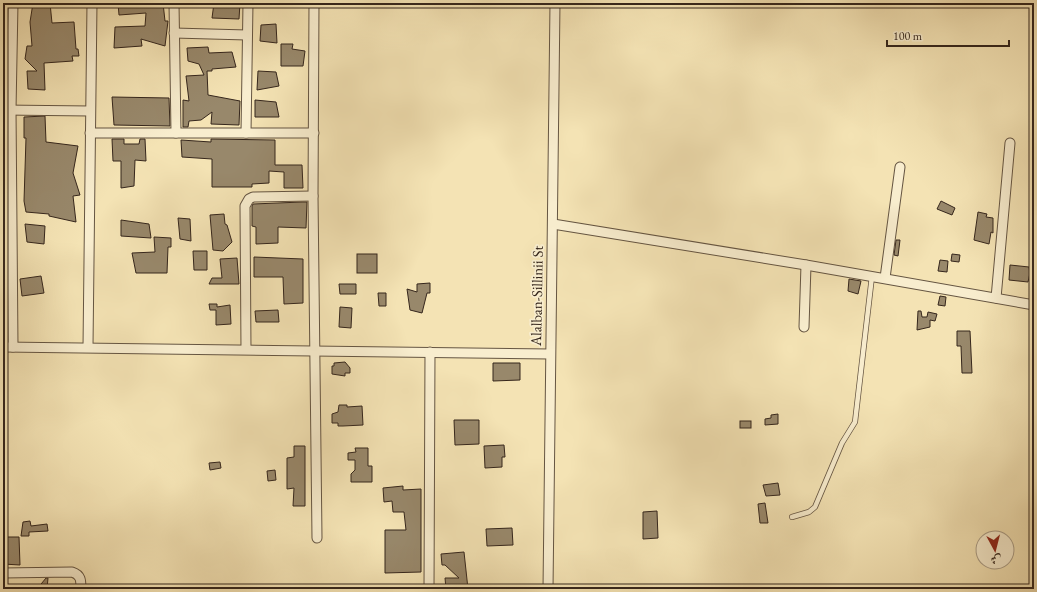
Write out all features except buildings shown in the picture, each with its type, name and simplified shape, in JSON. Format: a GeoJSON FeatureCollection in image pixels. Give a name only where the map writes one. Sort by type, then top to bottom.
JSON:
{"type":"FeatureCollection","features":[{"type":"Feature","properties":{"kind":"street"},"geometry":{"type":"LineString","coordinates":[[13,3],[7,110],[13,347]]}},
{"type":"Feature","properties":{"kind":"street"},"geometry":{"type":"LineString","coordinates":[[88,347],[92,3]]}},
{"type":"Feature","properties":{"kind":"street"},"geometry":{"type":"LineString","coordinates":[[174,3],[176,133]]}},
{"type":"Feature","properties":{"kind":"street"},"geometry":{"type":"LineString","coordinates":[[246,133],[248,3]]}},
{"type":"Feature","properties":{"kind":"street"},"geometry":{"type":"LineString","coordinates":[[314,3],[313,196],[317,538]]}},
{"type":"Feature","properties":{"kind":"street","name":"Alalban-Sillinii St"},"geometry":{"type":"LineString","coordinates":[[548,589],[555,3]]}},
{"type":"Feature","properties":{"kind":"street"},"geometry":{"type":"LineString","coordinates":[[174,33],[247,35]]}},
{"type":"Feature","properties":{"kind":"street"},"geometry":{"type":"LineString","coordinates":[[7,110],[90,111]]}},
{"type":"Feature","properties":{"kind":"street"},"geometry":{"type":"LineString","coordinates":[[90,133],[314,134]]}},
{"type":"Feature","properties":{"kind":"street"},"geometry":{"type":"LineString","coordinates":[[996,298],[1010,143]]}},
{"type":"Feature","properties":{"kind":"street"},"geometry":{"type":"LineString","coordinates":[[885,278],[900,167]]}},
{"type":"Feature","properties":{"kind":"street"},"geometry":{"type":"LineString","coordinates":[[246,349],[245,206],[253,197],[313,196]]}},
{"type":"Feature","properties":{"kind":"street"},"geometry":{"type":"LineString","coordinates":[[553,224],[885,278],[1034,305]]}},
{"type":"Feature","properties":{"kind":"street"},"geometry":{"type":"LineString","coordinates":[[804,327],[806,265]]}},
{"type":"Feature","properties":{"kind":"street"},"geometry":{"type":"LineString","coordinates":[[3,347],[550,354]]}},
{"type":"Feature","properties":{"kind":"street"},"geometry":{"type":"LineString","coordinates":[[429,589],[430,352]]}},
{"type":"Feature","properties":{"kind":"street"},"geometry":{"type":"LineString","coordinates":[[3,573],[72,572],[80,577],[81,589]]}},
{"type":"Feature","properties":{"kind":"lane"},"geometry":{"type":"LineString","coordinates":[[792,517],[809,512],[815,507],[842,443],[855,422],[872,276]]}}]}
